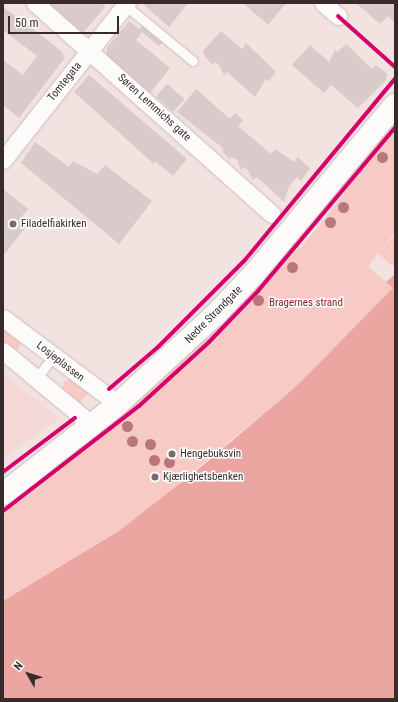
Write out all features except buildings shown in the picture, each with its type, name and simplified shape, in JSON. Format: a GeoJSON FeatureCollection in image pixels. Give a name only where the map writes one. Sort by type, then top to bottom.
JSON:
{"type":"FeatureCollection","features":[{"type":"Feature","properties":{"kind":"street","name":"Søren Lemmichs gate"},"geometry":{"type":"LineString","coordinates":[[35,3],[272,214]]}},
{"type":"Feature","properties":{"kind":"street"},"geometry":{"type":"LineString","coordinates":[[323,3],[338,16]]}},
{"type":"Feature","properties":{"kind":"street","name":"Tomtegata"},"geometry":{"type":"LineString","coordinates":[[3,160],[126,4]]}},
{"type":"Feature","properties":{"kind":"street","name":"Nedre Strandgate"},"geometry":{"type":"LineString","coordinates":[[3,494],[118,404],[254,274],[395,105]]}},
{"type":"Feature","properties":{"kind":"street","name":"Losjeplassen"},"geometry":{"type":"LineString","coordinates":[[3,318],[53,357],[118,404]]}},
{"type":"Feature","properties":{"kind":"street"},"geometry":{"type":"LineString","coordinates":[[3,351],[37,377],[92,425]]}},
{"type":"Feature","properties":{"kind":"lane"},"geometry":{"type":"LineString","coordinates":[[126,4],[193,61]]}},
{"type":"Feature","properties":{"kind":"lane"},"geometry":{"type":"LineString","coordinates":[[37,377],[53,357]]}},
{"type":"Feature","properties":{"kind":"shaded area"},"geometry":{"type":"Polygon","coordinates":[[[395,274],[395,699],[3,699],[3,601],[119,531],[206,463],[292,390],[332,350],[393,288],[386,282],[395,274]]]}},
{"type":"Feature","properties":{"kind":"shaded area"},"geometry":{"type":"Polygon","coordinates":[[[3,373],[59,418],[3,459],[3,373]]]}},
{"type":"Feature","properties":{"kind":"green space","name":"Bragernes strand"},"geometry":{"type":"Polygon","coordinates":[[[395,117],[395,233],[378,252],[395,235],[395,262],[392,266],[378,253],[368,267],[394,288],[292,390],[157,502],[119,531],[3,601],[3,503],[292,241],[301,248],[345,193],[340,184],[395,117]]]}},
{"type":"Feature","properties":{"kind":"green space"},"geometry":{"type":"Polygon","coordinates":[[[3,324],[22,340],[18,349],[13,351],[3,343],[3,324]]]}},
{"type":"Feature","properties":{"kind":"green space"},"geometry":{"type":"Polygon","coordinates":[[[72,379],[89,392],[80,403],[62,390],[64,382],[72,379]]]}},
{"type":"Feature","properties":{"kind":"cycle path"},"geometry":{"type":"LineString","coordinates":[[338,16],[395,67]]}},
{"type":"Feature","properties":{"kind":"cycle path"},"geometry":{"type":"LineString","coordinates":[[109,389],[158,347],[245,260],[395,79]]}},
{"type":"Feature","properties":{"kind":"cycle path"},"geometry":{"type":"LineString","coordinates":[[3,511],[139,406],[209,342],[258,291],[395,128]]}},
{"type":"Feature","properties":{"kind":"cycle path"},"geometry":{"type":"LineString","coordinates":[[3,472],[75,418]]}},
{"type":"Feature","properties":{"kind":"place","name":"Filadelfiakirken"},"geometry":{"type":"Point","coordinates":[13,224]}},
{"type":"Feature","properties":{"kind":"place","name":"Hengebuksvin"},"geometry":{"type":"Point","coordinates":[172,454]}},
{"type":"Feature","properties":{"kind":"place","name":"Kjærlighetsbenken"},"geometry":{"type":"Point","coordinates":[155,477]}}]}
